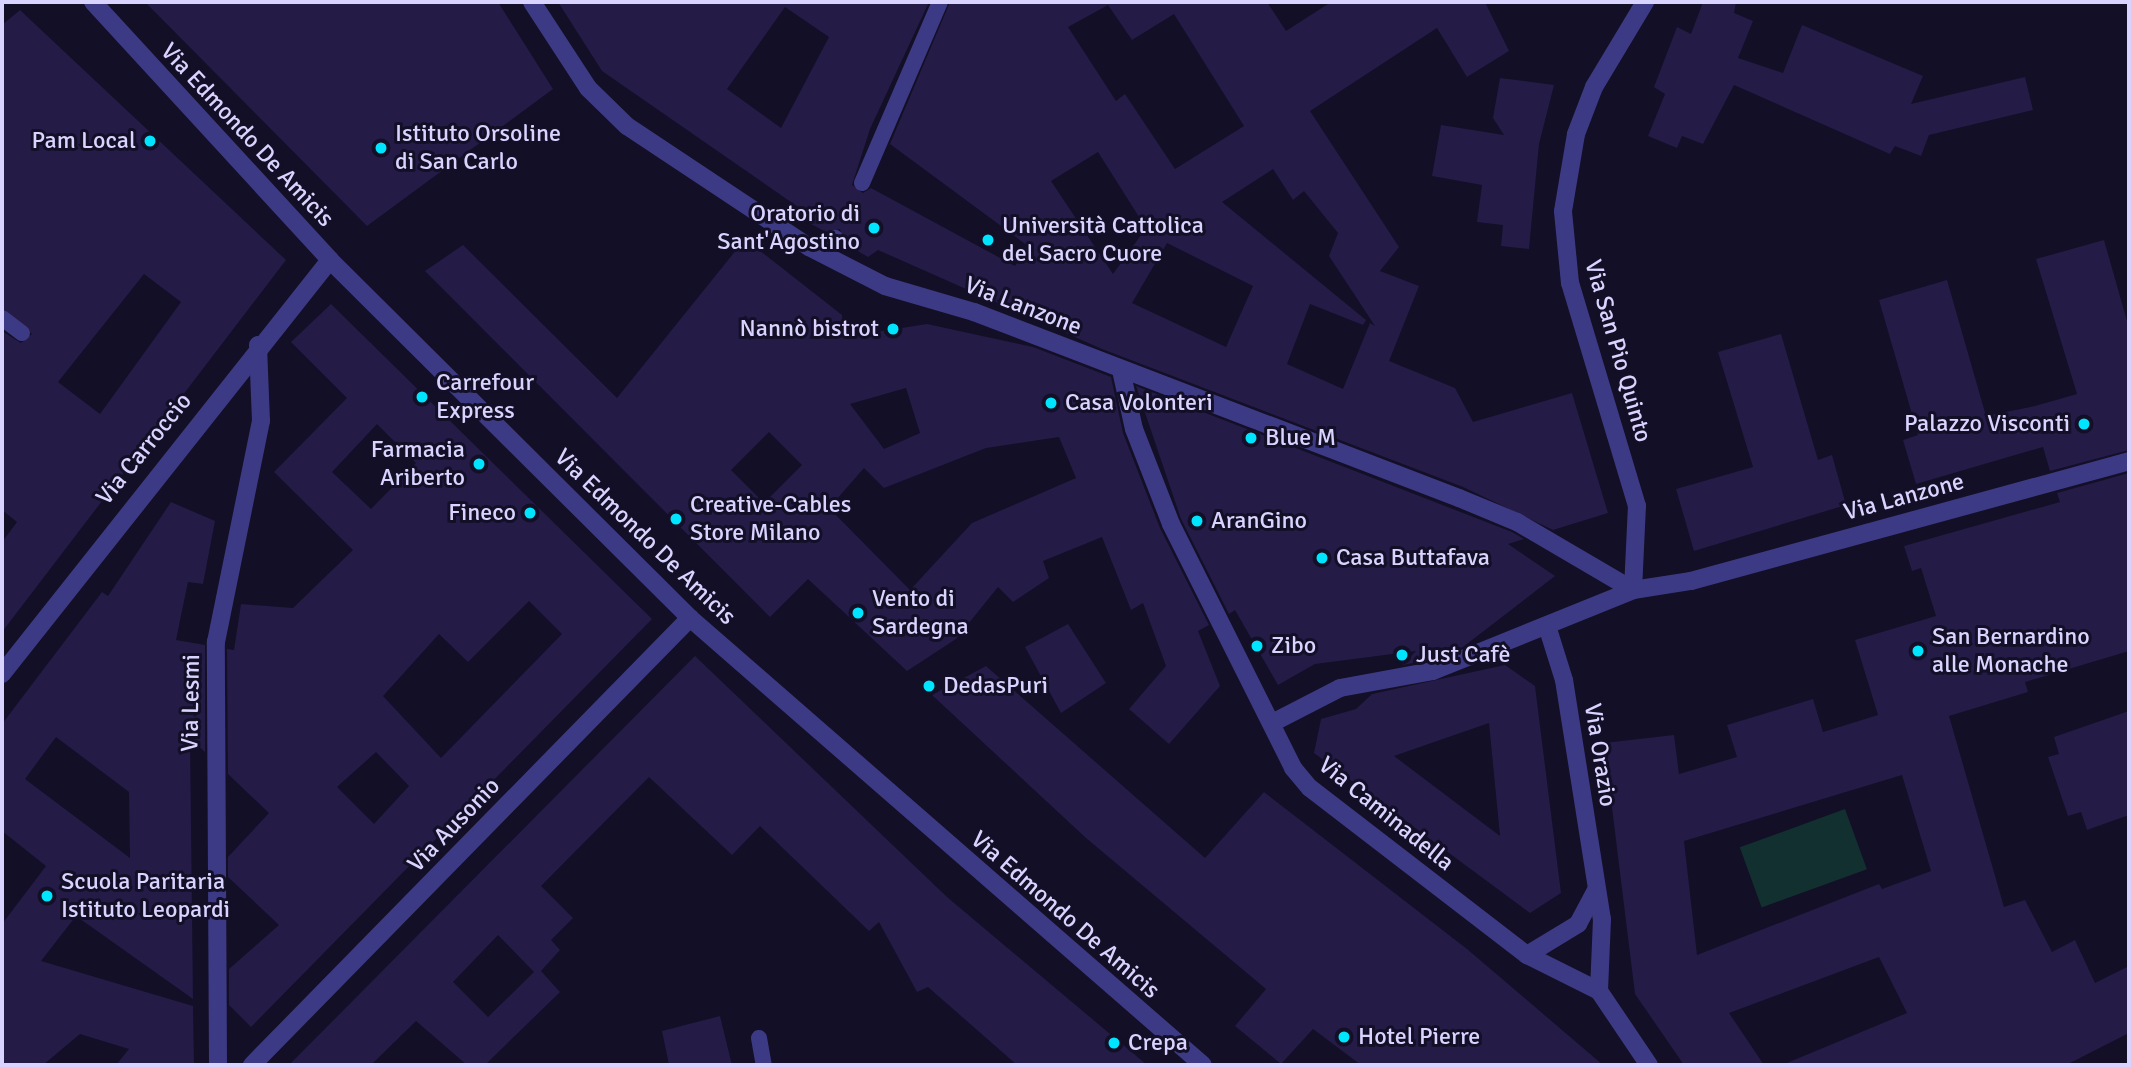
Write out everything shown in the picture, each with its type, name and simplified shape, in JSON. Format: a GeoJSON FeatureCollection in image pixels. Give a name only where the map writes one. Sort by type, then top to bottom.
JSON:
{"type":"FeatureCollection","features":[{"type":"Feature","properties":{"kind":"street","name":"Via Edmondo De Amicis"},"geometry":{"type":"LineString","coordinates":[[93,2],[330,260],[690,618],[1203,1065]]}},
{"type":"Feature","properties":{"kind":"street","name":"Via Lanzone"},"geometry":{"type":"LineString","coordinates":[[532,2],[588,88],[627,126],[827,256],[885,286],[974,312],[1459,498],[1568,553],[1633,590]]}},
{"type":"Feature","properties":{"kind":"street","name":"Via San Pio Quinto"},"geometry":{"type":"LineString","coordinates":[[1633,590],[1638,521],[1570,283],[1563,211],[1576,134],[1594,87],[1645,2]]}},
{"type":"Feature","properties":{"kind":"street","name":"Via Carroccio"},"geometry":{"type":"LineString","coordinates":[[2,674],[258,345],[330,260]]}},
{"type":"Feature","properties":{"kind":"street","name":"Via Lesmi"},"geometry":{"type":"LineString","coordinates":[[218,1065],[214,677],[220,612],[261,421],[258,345]]}},
{"type":"Feature","properties":{"kind":"street","name":"Via Caminadella"},"geometry":{"type":"LineString","coordinates":[[1121,370],[1134,429],[1171,524],[1272,723],[1310,788],[1527,955],[1600,991]]}},
{"type":"Feature","properties":{"kind":"street","name":"Via Lanzone"},"geometry":{"type":"LineString","coordinates":[[1272,723],[1340,688],[1433,671],[1548,629],[1633,590],[1691,581],[2129,461]]}},
{"type":"Feature","properties":{"kind":"street","name":"Via Ausonio"},"geometry":{"type":"LineString","coordinates":[[252,1065],[690,618]]}},
{"type":"Feature","properties":{"kind":"street","name":"Via Orazio"},"geometry":{"type":"LineString","coordinates":[[1548,629],[1564,680],[1602,919],[1600,991]]}},
{"type":"Feature","properties":{"kind":"street"},"geometry":{"type":"LineString","coordinates":[[1527,955],[1578,924],[1596,890]]}},
{"type":"Feature","properties":{"kind":"street"},"geometry":{"type":"LineString","coordinates":[[1600,991],[1649,1065]]}},
{"type":"Feature","properties":{"kind":"lane"},"geometry":{"type":"LineString","coordinates":[[862,183],[940,2]]}},
{"type":"Feature","properties":{"kind":"lane"},"geometry":{"type":"LineString","coordinates":[[827,256],[835,238]]}},
{"type":"Feature","properties":{"kind":"lane"},"geometry":{"type":"LineString","coordinates":[[2,318],[22,333]]}},
{"type":"Feature","properties":{"kind":"lane"},"geometry":{"type":"LineString","coordinates":[[759,1038],[764,1065]]}},
{"type":"Feature","properties":{"kind":"green space"},"geometry":{"type":"Polygon","coordinates":[[[1845,809],[1867,869],[1762,907],[1740,847],[1845,809]]]}},
{"type":"Feature","properties":{"kind":"building","name":"Istituto Orsoline di San Carlo"},"geometry":{"type":"Polygon","coordinates":[[[145,2],[498,2],[553,89],[367,226],[145,2]]]}},
{"type":"Feature","properties":{"kind":"building"},"geometry":{"type":"Polygon","coordinates":[[[558,2],[929,2],[870,129],[852,185],[863,193],[871,188],[1015,266],[1028,246],[890,144],[950,2],[1267,2],[1286,31],[1331,2],[1485,2],[1509,51],[1467,77],[1437,28],[1310,111],[1399,247],[1380,271],[1419,286],[1389,361],[1455,388],[1473,422],[1572,393],[1608,513],[1553,530],[1463,487],[1102,349],[878,250],[868,257],[844,243],[840,229],[826,232],[811,224],[814,218],[602,71],[558,2]],[[1108,5],[1068,27],[1116,101],[1125,94],[1175,169],[1244,126],[1174,14],[1132,40],[1108,5]],[[785,7],[727,89],[781,128],[829,37],[785,7]],[[1098,152],[1051,181],[1113,274],[1146,228],[1098,152]],[[1273,169],[1222,202],[1366,320],[1363,325],[1310,304],[1287,364],[1343,389],[1370,323],[1375,326],[1329,256],[1338,233],[1304,191],[1293,200],[1273,169]],[[1167,243],[1132,303],[1226,347],[1253,286],[1167,243]]]}},
{"type":"Feature","properties":{"kind":"building"},"geometry":{"type":"Polygon","coordinates":[[[1703,2],[1736,2],[1734,13],[1753,21],[1738,58],[1783,73],[1802,25],[1923,76],[1911,104],[2025,77],[2033,110],[1929,135],[1921,156],[1895,146],[1890,154],[1734,85],[1703,144],[1682,136],[1677,148],[1648,136],[1665,94],[1654,87],[1677,27],[1691,34],[1703,2]]]}},
{"type":"Feature","properties":{"kind":"building"},"geometry":{"type":"Polygon","coordinates":[[[20,10],[286,260],[2,632],[2,542],[17,522],[2,510],[2,331],[21,343],[32,334],[2,308],[2,25],[20,10]],[[144,274],[58,382],[100,414],[181,302],[144,274]]]}},
{"type":"Feature","properties":{"kind":"building"},"geometry":{"type":"Polygon","coordinates":[[[1500,78],[1554,85],[1539,144],[1529,249],[1501,246],[1503,225],[1477,222],[1482,185],[1432,176],[1441,125],[1504,135],[1493,118],[1500,78]]]}},
{"type":"Feature","properties":{"kind":"building"},"geometry":{"type":"Polygon","coordinates":[[[745,239],[842,315],[844,337],[927,324],[1033,347],[1111,377],[1123,433],[1160,528],[1209,625],[1198,631],[1220,686],[1169,744],[1129,709],[1166,666],[1143,603],[1131,610],[1102,537],[1043,561],[1049,578],[1013,602],[998,587],[956,639],[907,671],[808,579],[770,617],[425,271],[463,245],[617,398],[745,239]],[[906,388],[850,404],[884,449],[920,433],[906,388]],[[769,432],[731,470],[764,503],[802,465],[769,432]],[[1059,437],[986,448],[884,488],[864,468],[829,508],[910,590],[972,523],[1076,478],[1059,437]]]}},
{"type":"Feature","properties":{"kind":"building"},"geometry":{"type":"Polygon","coordinates":[[[2104,240],[2129,328],[2129,450],[2050,471],[2043,447],[1916,484],[1903,440],[1918,435],[1879,300],[1947,280],[1986,416],[2035,406],[2077,394],[2036,259],[2104,240]]]}},
{"type":"Feature","properties":{"kind":"building"},"geometry":{"type":"Polygon","coordinates":[[[331,304],[652,619],[251,1027],[229,1005],[229,969],[279,925],[228,877],[228,857],[269,813],[228,774],[227,649],[234,650],[241,604],[293,608],[353,550],[274,472],[347,398],[291,342],[331,304]],[[377,424],[332,472],[371,509],[416,463],[377,424]],[[529,601],[468,662],[439,634],[383,696],[441,758],[562,634],[529,601]],[[376,752],[337,787],[374,824],[409,786],[376,752]]]}},
{"type":"Feature","properties":{"kind":"building"},"geometry":{"type":"Polygon","coordinates":[[[1781,334],[1818,460],[1832,455],[1846,505],[1694,551],[1676,489],[1753,467],[1718,352],[1781,334]]]}},
{"type":"Feature","properties":{"kind":"building"},"geometry":{"type":"Polygon","coordinates":[[[1136,386],[1512,532],[1524,539],[1508,544],[1555,576],[1463,647],[1430,660],[1402,665],[1416,651],[1315,664],[1278,685],[1235,610],[1229,614],[1181,519],[1136,386]]]}},
{"type":"Feature","properties":{"kind":"building"},"geometry":{"type":"Polygon","coordinates":[[[2129,473],[2129,651],[2025,682],[2028,692],[1949,716],[2004,907],[2025,900],[2052,952],[2075,940],[2095,983],[2129,966],[2129,1033],[2066,1065],[1782,1065],[1907,1013],[1879,957],[1729,1013],[1764,1065],[1684,1065],[1635,994],[1604,743],[1674,735],[1679,774],[1737,757],[1727,725],[1813,699],[1823,732],[1878,715],[1855,640],[1936,616],[1921,568],[1912,571],[1904,546],[2060,502],[2057,493],[2129,473]],[[1902,775],[1684,841],[1697,955],[1879,884],[1882,889],[1931,871],[1902,775]]]}},
{"type":"Feature","properties":{"kind":"building"},"geometry":{"type":"Polygon","coordinates":[[[171,502],[215,521],[203,584],[188,582],[176,640],[205,645],[205,752],[190,738],[193,999],[76,916],[41,961],[193,1006],[194,1065],[116,1065],[129,1049],[80,1034],[43,1065],[2,1065],[2,924],[46,866],[2,831],[2,724],[102,592],[108,596],[171,502]],[[56,737],[25,779],[130,858],[129,792],[56,737]]]}},
{"type":"Feature","properties":{"kind":"building"},"geometry":{"type":"Polygon","coordinates":[[[1068,624],[1106,683],[1061,713],[1025,647],[1068,624]]]}},
{"type":"Feature","properties":{"kind":"building"},"geometry":{"type":"Polygon","coordinates":[[[695,656],[947,897],[1147,1065],[1017,1065],[928,987],[917,992],[879,922],[869,931],[760,826],[732,855],[649,777],[541,886],[573,918],[551,940],[560,950],[541,971],[560,992],[485,1065],[467,1065],[416,1021],[371,1065],[289,1065],[695,656]],[[498,935],[453,982],[488,1017],[534,972],[498,935]]]}},
{"type":"Feature","properties":{"kind":"building"},"geometry":{"type":"Polygon","coordinates":[[[1505,665],[1535,686],[1561,893],[1530,913],[1314,753],[1321,719],[1356,709],[1372,694],[1505,665]],[[1489,723],[1394,756],[1500,836],[1489,723]]]}},
{"type":"Feature","properties":{"kind":"building"},"geometry":{"type":"Polygon","coordinates":[[[986,666],[1205,858],[1264,792],[1467,949],[1603,1065],[1361,1065],[1313,1029],[1281,1064],[1235,1026],[1266,989],[1086,838],[932,695],[986,666]]]}},
{"type":"Feature","properties":{"kind":"building"},"geometry":{"type":"Polygon","coordinates":[[[2129,711],[2129,815],[2087,830],[2081,812],[2068,816],[2048,757],[2059,754],[2054,737],[2129,711]]]}},
{"type":"Feature","properties":{"kind":"building"},"geometry":{"type":"Polygon","coordinates":[[[720,1016],[732,1065],[669,1065],[662,1031],[720,1016]]]}},
{"type":"Feature","properties":{"kind":"place","name":"Pam Local"},"geometry":{"type":"Point","coordinates":[150,141]}},
{"type":"Feature","properties":{"kind":"place","name":"Istituto Orsoline di San Carlo"},"geometry":{"type":"Point","coordinates":[381,148]}},
{"type":"Feature","properties":{"kind":"place","name":"Oratorio di Sant'Agostino"},"geometry":{"type":"Point","coordinates":[874,228]}},
{"type":"Feature","properties":{"kind":"place","name":"Università Cattolica del Sacro Cuore"},"geometry":{"type":"Point","coordinates":[988,240]}},
{"type":"Feature","properties":{"kind":"place","name":"Nannò bistrot"},"geometry":{"type":"Point","coordinates":[893,329]}},
{"type":"Feature","properties":{"kind":"place","name":"Carrefour Express"},"geometry":{"type":"Point","coordinates":[422,397]}},
{"type":"Feature","properties":{"kind":"place","name":"Casa Volonteri"},"geometry":{"type":"Point","coordinates":[1051,403]}},
{"type":"Feature","properties":{"kind":"place","name":"Palazzo Visconti"},"geometry":{"type":"Point","coordinates":[2084,424]}},
{"type":"Feature","properties":{"kind":"place","name":"Blue M"},"geometry":{"type":"Point","coordinates":[1251,438]}},
{"type":"Feature","properties":{"kind":"place","name":"Farmacia Ariberto"},"geometry":{"type":"Point","coordinates":[479,464]}},
{"type":"Feature","properties":{"kind":"place","name":"Fineco"},"geometry":{"type":"Point","coordinates":[530,513]}},
{"type":"Feature","properties":{"kind":"place","name":"Creative-Cables Store Milano"},"geometry":{"type":"Point","coordinates":[676,519]}},
{"type":"Feature","properties":{"kind":"place","name":"AranGino"},"geometry":{"type":"Point","coordinates":[1197,521]}},
{"type":"Feature","properties":{"kind":"place","name":"Casa Buttafava"},"geometry":{"type":"Point","coordinates":[1322,558]}},
{"type":"Feature","properties":{"kind":"place","name":"Vento di Sardegna"},"geometry":{"type":"Point","coordinates":[858,613]}},
{"type":"Feature","properties":{"kind":"place","name":"Zibo"},"geometry":{"type":"Point","coordinates":[1257,646]}},
{"type":"Feature","properties":{"kind":"place","name":"San Bernardino alle Monache"},"geometry":{"type":"Point","coordinates":[1918,651]}},
{"type":"Feature","properties":{"kind":"place","name":"Just Cafè"},"geometry":{"type":"Point","coordinates":[1402,655]}},
{"type":"Feature","properties":{"kind":"place","name":"DedasPuri"},"geometry":{"type":"Point","coordinates":[929,686]}},
{"type":"Feature","properties":{"kind":"place","name":"Scuola Paritaria Istituto Leopardi"},"geometry":{"type":"Point","coordinates":[47,896]}},
{"type":"Feature","properties":{"kind":"place","name":"Hotel Pierre"},"geometry":{"type":"Point","coordinates":[1344,1037]}},
{"type":"Feature","properties":{"kind":"place","name":"Crepa"},"geometry":{"type":"Point","coordinates":[1114,1043]}}]}
